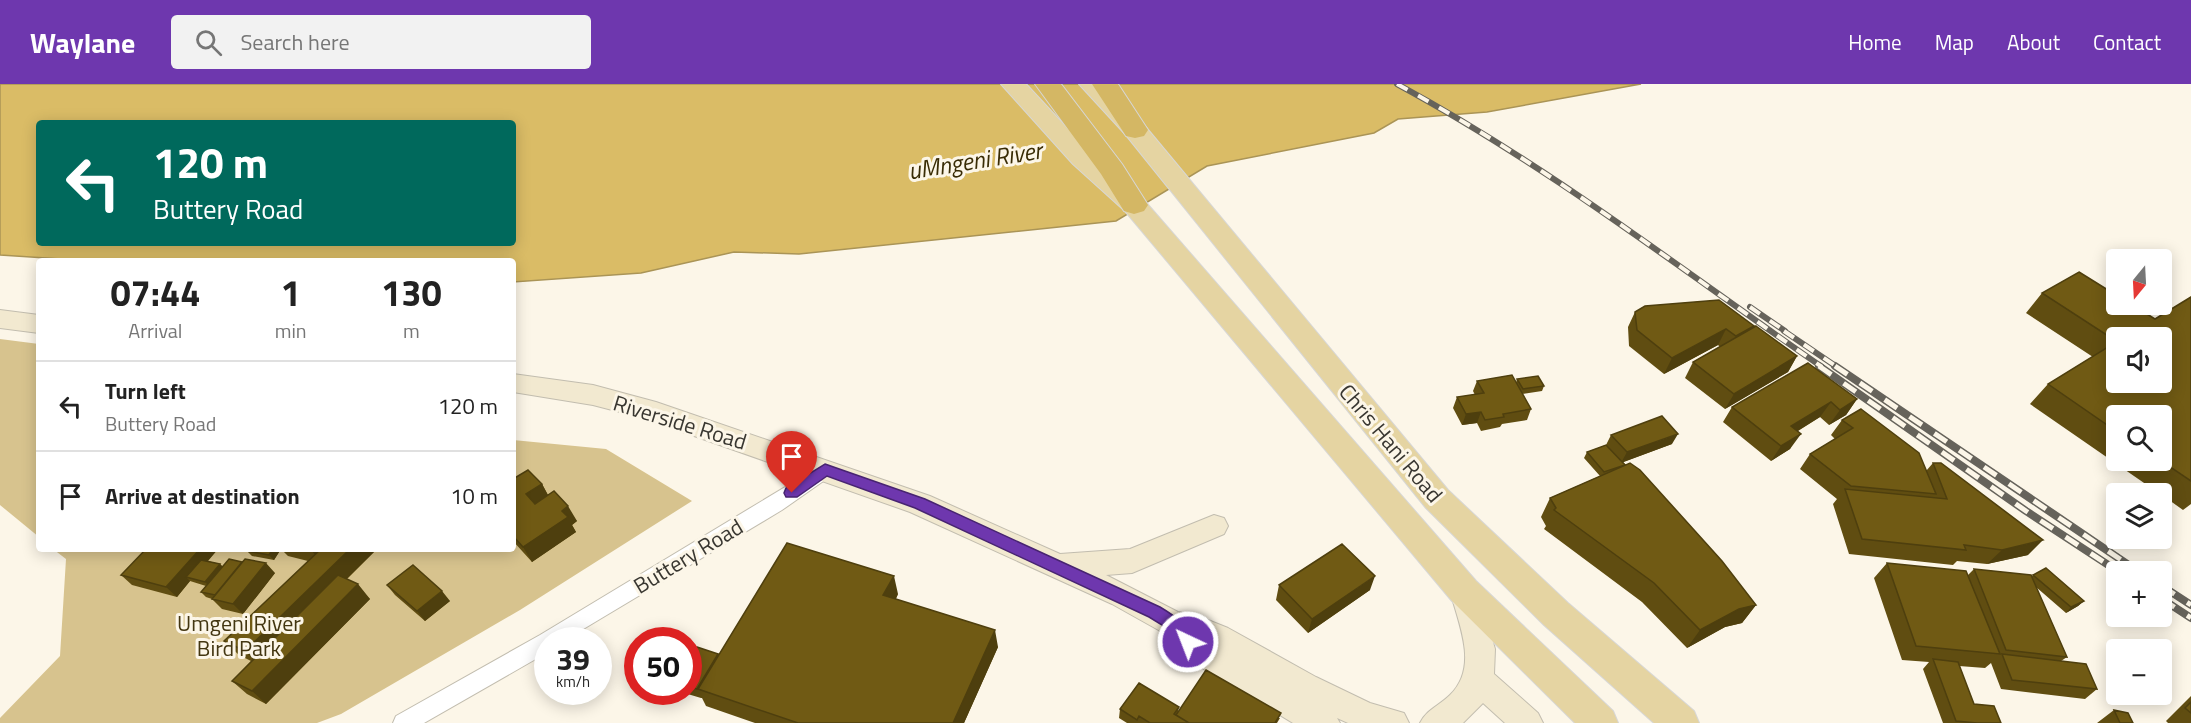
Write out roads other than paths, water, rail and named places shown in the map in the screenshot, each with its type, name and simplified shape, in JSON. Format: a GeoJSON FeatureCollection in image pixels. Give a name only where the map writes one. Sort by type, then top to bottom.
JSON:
{"type":"FeatureCollection","features":[{"type":"Feature","properties":{"kind":"highway"},"geometry":{"type":"LineString","coordinates":[[1047,84],[1112,170],[1134,206]]}},
{"type":"Feature","properties":{"kind":"highway"},"geometry":{"type":"LineString","coordinates":[[1105,84],[1135,130]]}},
{"type":"Feature","properties":{"kind":"main road","name":"Chris Hani Road"},"geometry":{"type":"LineString","coordinates":[[1013,84],[1082,159],[1134,206],[1464,591],[1600,723]]}},
{"type":"Feature","properties":{"kind":"main road","name":"Chris Hani Road"},"geometry":{"type":"LineString","coordinates":[[1091,84],[1135,130],[1407,465],[1487,550],[1601,657],[1680,723]]}},
{"type":"Feature","properties":{"kind":"main road"},"geometry":{"type":"LineString","coordinates":[[0,319],[36,324]]}},
{"type":"Feature","properties":{"kind":"main road","name":"Riverside Road"},"geometry":{"type":"LineString","coordinates":[[516,383],[593,395],[647,409],[920,504],[1122,596],[1172,623],[1208,632],[1305,687],[1366,716],[1393,723]]}},
{"type":"Feature","properties":{"kind":"main road"},"geometry":{"type":"LineString","coordinates":[[1058,566],[1132,561],[1214,526]]}},
{"type":"Feature","properties":{"kind":"main road"},"geometry":{"type":"LineString","coordinates":[[1436,723],[1453,714],[1473,696],[1480,681],[1479,642],[1464,591]]}},
{"type":"Feature","properties":{"kind":"main road","name":"Riverside Road"},"geometry":{"type":"LineString","coordinates":[[1172,623],[1188,642],[1203,653],[1324,723]]}},
{"type":"Feature","properties":{"kind":"main road"},"geometry":{"type":"LineString","coordinates":[[1480,681],[1527,723]]}},
{"type":"Feature","properties":{"kind":"street","name":"Buttery Road"},"geometry":{"type":"LineString","coordinates":[[571,627],[775,504],[825,470]]}},
{"type":"Feature","properties":{"kind":"street","name":"Buttery Road"},"geometry":{"type":"LineString","coordinates":[[404,723],[534,649]]}},
{"type":"Feature","properties":{"kind":"water","name":"uMngeni River"},"geometry":{"type":"Polygon","coordinates":[[[0,84],[1641,84],[1487,112],[1398,119],[1374,133],[1207,166],[1116,221],[799,254],[734,252],[641,273],[516,282],[516,258],[46,258],[0,255],[0,84]]]}},
{"type":"Feature","properties":{"kind":"railway"},"geometry":{"type":"LineString","coordinates":[[1397,84],[1453,115],[1560,184],[1822,367]]}},
{"type":"Feature","properties":{"kind":"railway"},"geometry":{"type":"LineString","coordinates":[[1750,307],[1785,331]]}},
{"type":"Feature","properties":{"kind":"railway"},"geometry":{"type":"LineString","coordinates":[[1784,331],[1837,367]]}},
{"type":"Feature","properties":{"kind":"railway"},"geometry":{"type":"LineString","coordinates":[[1819,366],[2026,511],[2106,563]]}},
{"type":"Feature","properties":{"kind":"railway"},"geometry":{"type":"LineString","coordinates":[[1835,366],[2123,561]]}},
{"type":"Feature","properties":{"kind":"railway"},"geometry":{"type":"LineString","coordinates":[[2172,593],[2191,605]]}},
{"type":"Feature","properties":{"kind":"railway"},"geometry":{"type":"LineString","coordinates":[[2172,606],[2191,618]]}},
{"type":"Feature","properties":{"kind":"park label","name":"Umgeni River Bird Park"},"geometry":{"type":"Point","coordinates":[239,636]}}]}
